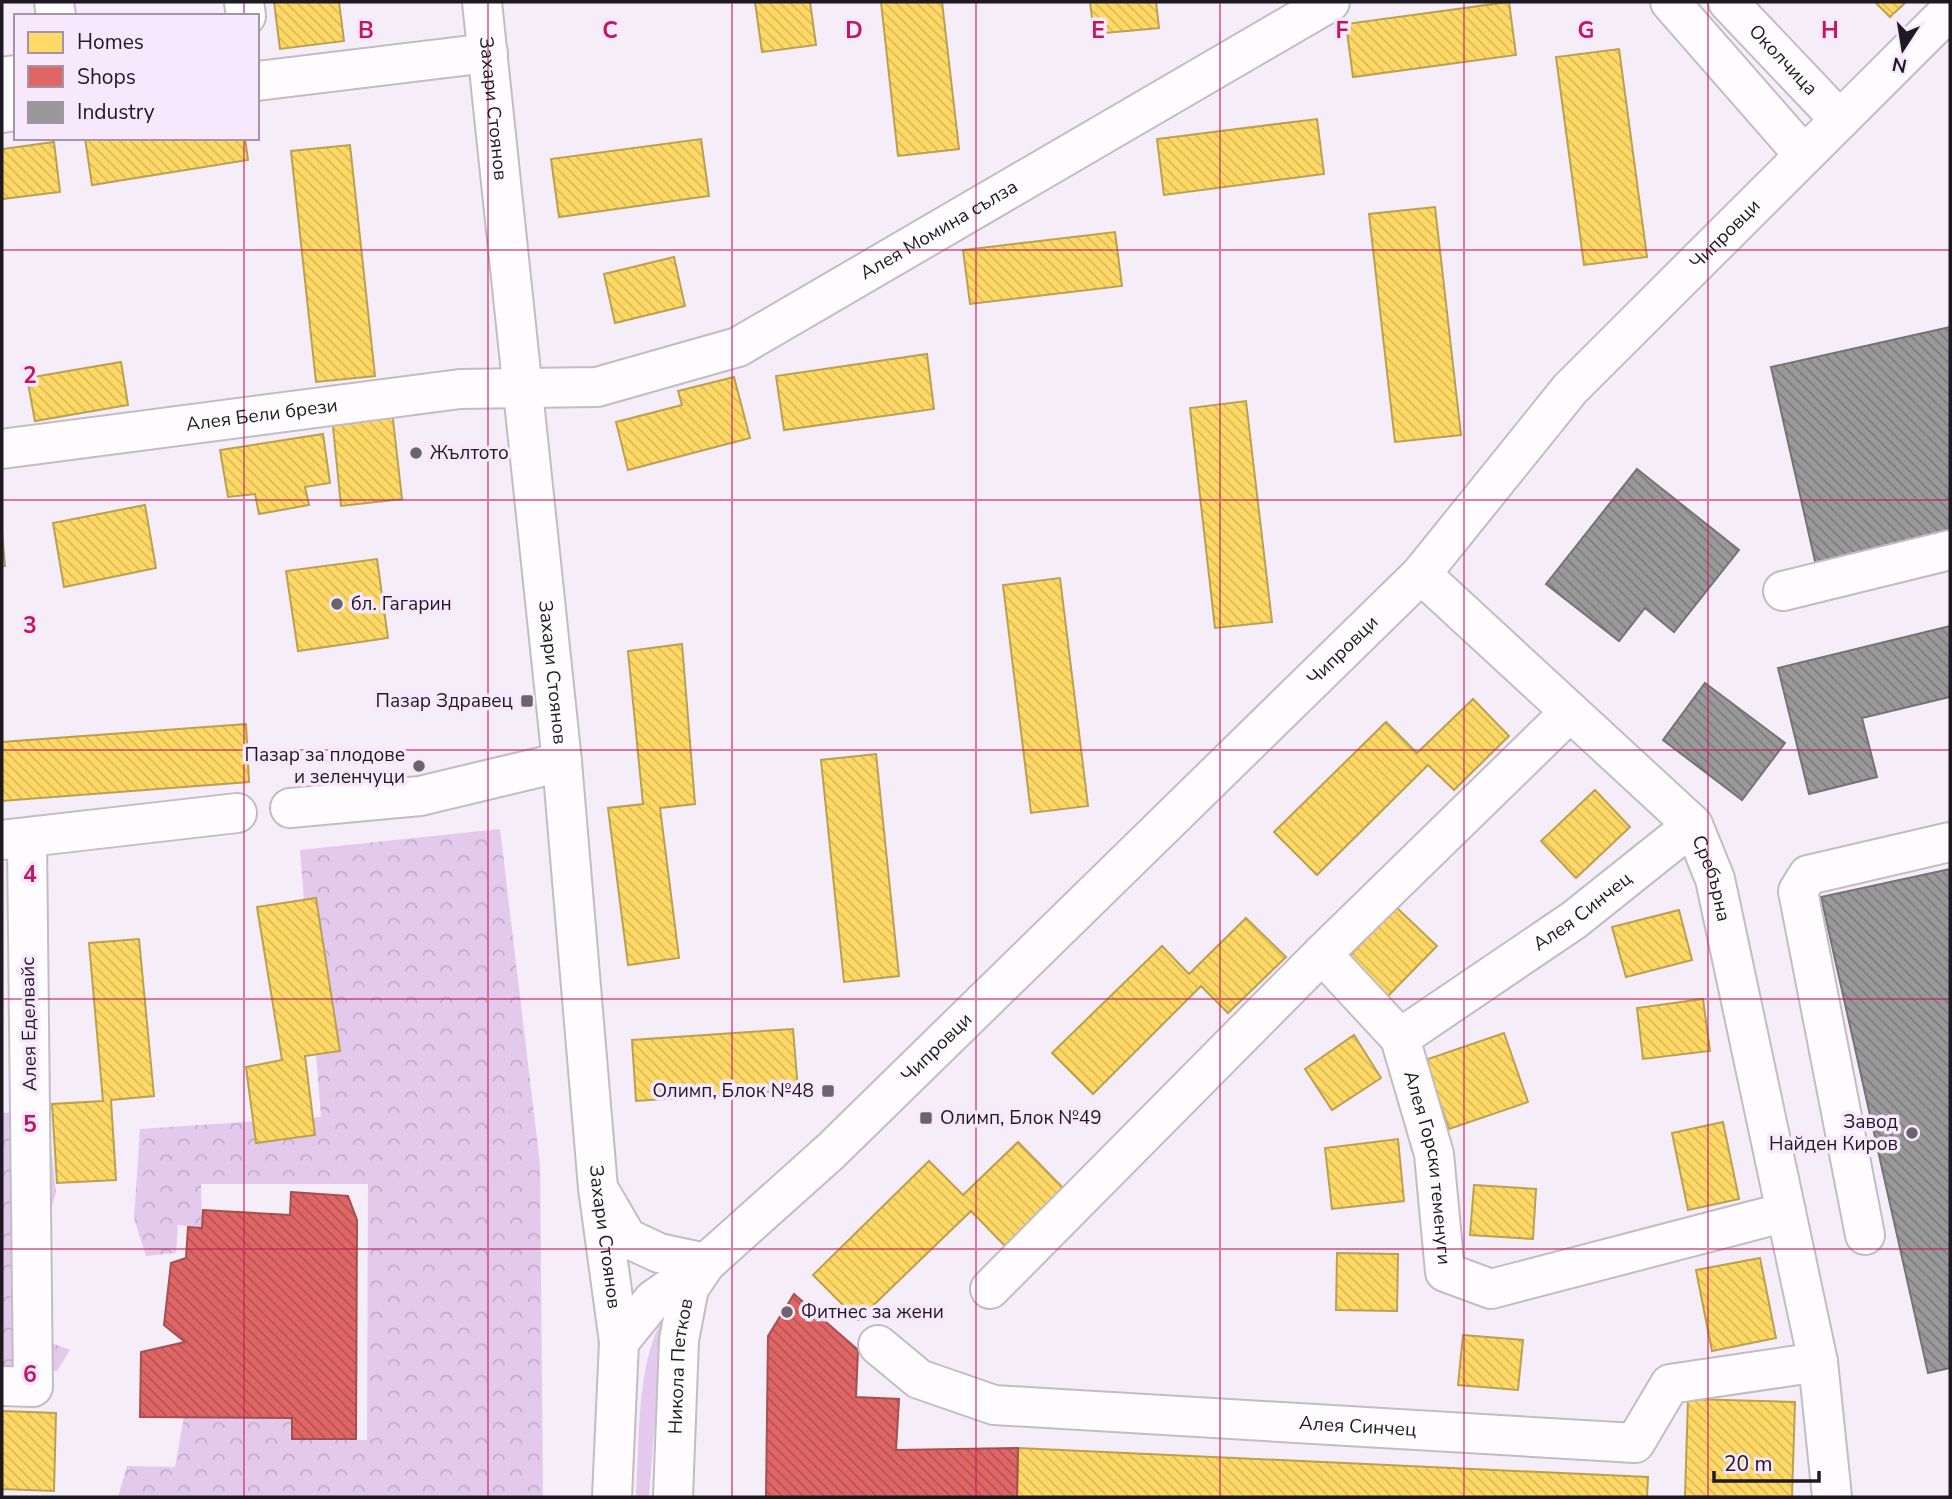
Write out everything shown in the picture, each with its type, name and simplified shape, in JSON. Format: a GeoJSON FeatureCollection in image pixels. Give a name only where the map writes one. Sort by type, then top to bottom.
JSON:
{"type":"FeatureCollection","features":[{"type":"Feature","properties":{"kind":"street","name":"Захари Стоянов"},"geometry":{"type":"LineString","coordinates":[[482,2],[525,386],[562,762],[598,1188],[619,1342]]}},
{"type":"Feature","properties":{"kind":"street","name":"Алея Момина сълза"},"geometry":{"type":"LineString","coordinates":[[525,386],[597,387],[738,347],[1330,2]]}},
{"type":"Feature","properties":{"kind":"street"},"geometry":{"type":"LineString","coordinates":[[1670,2],[1804,155]]}},
{"type":"Feature","properties":{"kind":"street","name":"Околчица"},"geometry":{"type":"LineString","coordinates":[[1728,2],[1758,15],[1840,120]]}},
{"type":"Feature","properties":{"kind":"street","name":"Чипровци"},"geometry":{"type":"LineString","coordinates":[[706,1263],[831,1151],[1421,574],[1570,389],[1950,10]]}},
{"type":"Feature","properties":{"kind":"street"},"geometry":{"type":"LineString","coordinates":[[259,81],[488,53]]}},
{"type":"Feature","properties":{"kind":"street","name":"Алея Бели брези"},"geometry":{"type":"LineString","coordinates":[[2,449],[460,388],[525,386]]}},
{"type":"Feature","properties":{"kind":"street"},"geometry":{"type":"LineString","coordinates":[[1783,591],[1950,550]]}},
{"type":"Feature","properties":{"kind":"street","name":"Сребърна"},"geometry":{"type":"LineString","coordinates":[[1421,574],[1693,825],[1714,879],[1818,1362],[1832,1497]]}},
{"type":"Feature","properties":{"kind":"street"},"geometry":{"type":"LineString","coordinates":[[990,1289],[1322,954],[1570,712]]}},
{"type":"Feature","properties":{"kind":"street"},"geometry":{"type":"LineString","coordinates":[[290,808],[420,796],[562,762]]}},
{"type":"Feature","properties":{"kind":"street","name":"Алея Еделвайс"},"geometry":{"type":"LineString","coordinates":[[2,1386],[33,1387],[14,840],[237,813]]}},
{"type":"Feature","properties":{"kind":"street","name":"Алея Синчец"},"geometry":{"type":"LineString","coordinates":[[1400,1038],[1574,920],[1693,825]]}},
{"type":"Feature","properties":{"kind":"street"},"geometry":{"type":"LineString","coordinates":[[1865,1235],[1798,891],[1808,875],[1950,842]]}},
{"type":"Feature","properties":{"kind":"street","name":"Алея Горски теменуги"},"geometry":{"type":"LineString","coordinates":[[1322,954],[1400,1038],[1434,1154],[1445,1272],[1491,1289],[1786,1212]]}},
{"type":"Feature","properties":{"kind":"street"},"geometry":{"type":"LineString","coordinates":[[598,1188],[627,1238],[659,1253],[706,1263]]}},
{"type":"Feature","properties":{"kind":"street","name":"Никола Петков"},"geometry":{"type":"LineString","coordinates":[[619,1342],[653,1300],[706,1263]]}},
{"type":"Feature","properties":{"kind":"street","name":"Никола Петков"},"geometry":{"type":"LineString","coordinates":[[673,1497],[679,1340],[689,1288],[706,1263]]}},
{"type":"Feature","properties":{"kind":"street"},"geometry":{"type":"LineString","coordinates":[[612,1497],[619,1342]]}},
{"type":"Feature","properties":{"kind":"street","name":"Алея Синчец"},"geometry":{"type":"LineString","coordinates":[[878,1345],[919,1379],[994,1405],[1635,1443],[1670,1384],[1818,1362]]}},
{"type":"Feature","properties":{"kind":"green space"},"geometry":{"type":"Polygon","coordinates":[[[500,829],[540,1164],[543,1497],[118,1497],[127,1466],[175,1467],[184,1417],[292,1418],[292,1439],[367,1440],[368,1184],[201,1184],[202,1228],[178,1225],[176,1253],[146,1256],[134,1218],[140,1129],[321,1117],[300,850],[500,829]]]}},
{"type":"Feature","properties":{"kind":"green space"},"geometry":{"type":"Polygon","coordinates":[[[47,1109],[56,1192],[42,1243],[43,1340],[70,1350],[57,1371],[2,1369],[2,1113],[47,1109]]]}},
{"type":"Feature","properties":{"kind":"green space"},"geometry":{"type":"Polygon","coordinates":[[[670,1308],[659,1366],[649,1497],[636,1497],[639,1425],[645,1373],[650,1348],[670,1308]]]}},
{"type":"Feature","properties":{"kind":"building: Homes"},"geometry":{"type":"Polygon","coordinates":[[[274,2],[339,2],[344,41],[280,49],[274,2]]]}},
{"type":"Feature","properties":{"kind":"building: Homes"},"geometry":{"type":"Polygon","coordinates":[[[755,2],[810,2],[816,45],[762,52],[755,2]]]}},
{"type":"Feature","properties":{"kind":"building: Homes"},"geometry":{"type":"Polygon","coordinates":[[[881,2],[942,2],[959,149],[898,156],[881,2]]]}},
{"type":"Feature","properties":{"kind":"building: Homes"},"geometry":{"type":"Polygon","coordinates":[[[1090,2],[1156,2],[1159,28],[1094,34],[1090,2]]]}},
{"type":"Feature","properties":{"kind":"building: Homes"},"geometry":{"type":"Polygon","coordinates":[[[1509,2],[1516,55],[1353,77],[1346,24],[1509,2]]]}},
{"type":"Feature","properties":{"kind":"building: Homes"},"geometry":{"type":"Polygon","coordinates":[[[1875,2],[1906,2],[1890,17],[1875,2]]]}},
{"type":"Feature","properties":{"kind":"building: Homes"},"geometry":{"type":"Polygon","coordinates":[[[1619,49],[1647,257],[1584,265],[1556,57],[1619,49]]]}},
{"type":"Feature","properties":{"kind":"building: Homes"},"geometry":{"type":"Polygon","coordinates":[[[1317,119],[1324,174],[1164,195],[1157,139],[1317,119]]]}},
{"type":"Feature","properties":{"kind":"building: Homes"},"geometry":{"type":"Polygon","coordinates":[[[701,139],[709,196],[559,217],[551,159],[701,139]]]}},
{"type":"Feature","properties":{"kind":"building: Homes"},"geometry":{"type":"Polygon","coordinates":[[[85,140],[245,140],[248,160],[92,185],[85,140]]]}},
{"type":"Feature","properties":{"kind":"building: Homes"},"geometry":{"type":"Polygon","coordinates":[[[54,142],[60,192],[2,199],[2,149],[54,142]]]}},
{"type":"Feature","properties":{"kind":"building: Homes"},"geometry":{"type":"Polygon","coordinates":[[[350,145],[375,376],[316,382],[291,151],[350,145]]]}},
{"type":"Feature","properties":{"kind":"building: Homes"},"geometry":{"type":"Polygon","coordinates":[[[1435,207],[1461,435],[1395,442],[1369,214],[1435,207]]]}},
{"type":"Feature","properties":{"kind":"building: Homes"},"geometry":{"type":"Polygon","coordinates":[[[1115,232],[1122,286],[970,304],[963,250],[1115,232]]]}},
{"type":"Feature","properties":{"kind":"building: Homes"},"geometry":{"type":"Polygon","coordinates":[[[674,257],[685,306],[615,323],[604,274],[674,257]]]}},
{"type":"Feature","properties":{"kind":"building: Homes"},"geometry":{"type":"Polygon","coordinates":[[[927,354],[934,409],[784,430],[776,376],[927,354]]]}},
{"type":"Feature","properties":{"kind":"building: Homes"},"geometry":{"type":"Polygon","coordinates":[[[121,362],[128,405],[35,421],[27,378],[121,362]]]}},
{"type":"Feature","properties":{"kind":"building: Homes"},"geometry":{"type":"Polygon","coordinates":[[[734,377],[750,438],[628,470],[616,422],[682,405],[678,391],[734,377]]]}},
{"type":"Feature","properties":{"kind":"building: Homes"},"geometry":{"type":"Polygon","coordinates":[[[1246,401],[1272,622],[1215,628],[1190,408],[1246,401]]]}},
{"type":"Feature","properties":{"kind":"building: Homes"},"geometry":{"type":"Polygon","coordinates":[[[392,411],[402,499],[341,506],[332,417],[392,411]]]}},
{"type":"Feature","properties":{"kind":"building: Homes"},"geometry":{"type":"Polygon","coordinates":[[[323,434],[330,483],[305,487],[309,505],[259,514],[255,494],[228,497],[220,450],[323,434]]]}},
{"type":"Feature","properties":{"kind":"building: Homes"},"geometry":{"type":"Polygon","coordinates":[[[145,505],[156,568],[64,587],[53,523],[145,505]]]}},
{"type":"Feature","properties":{"kind":"building: Homes"},"geometry":{"type":"Polygon","coordinates":[[[2,533],[5,566],[2,566],[2,533]]]}},
{"type":"Feature","properties":{"kind":"building: Homes","name":"бл. Гагарин"},"geometry":{"type":"Polygon","coordinates":[[[377,559],[388,638],[298,651],[286,571],[377,559]]]}},
{"type":"Feature","properties":{"kind":"building: Homes"},"geometry":{"type":"Polygon","coordinates":[[[1060,578],[1088,806],[1031,813],[1003,585],[1060,578]]]}},
{"type":"Feature","properties":{"kind":"building: Homes"},"geometry":{"type":"Polygon","coordinates":[[[682,644],[695,804],[660,808],[679,958],[628,965],[608,808],[643,804],[628,651],[682,644]]]}},
{"type":"Feature","properties":{"kind":"building: Homes"},"geometry":{"type":"Polygon","coordinates":[[[1473,699],[1509,736],[1454,790],[1428,765],[1317,875],[1274,832],[1386,722],[1417,753],[1473,699]]]}},
{"type":"Feature","properties":{"kind":"building: Homes"},"geometry":{"type":"Polygon","coordinates":[[[246,724],[249,782],[2,801],[2,742],[246,724]]]}},
{"type":"Feature","properties":{"kind":"building: Homes"},"geometry":{"type":"Polygon","coordinates":[[[876,754],[899,976],[844,982],[821,760],[876,754]]]}},
{"type":"Feature","properties":{"kind":"building: Homes"},"geometry":{"type":"Polygon","coordinates":[[[1595,790],[1630,827],[1576,878],[1541,841],[1595,790]]]}},
{"type":"Feature","properties":{"kind":"building: Homes"},"geometry":{"type":"Polygon","coordinates":[[[316,898],[340,1051],[305,1056],[315,1135],[256,1143],[246,1067],[282,1060],[257,907],[316,898]]]}},
{"type":"Feature","properties":{"kind":"building: Homes"},"geometry":{"type":"Polygon","coordinates":[[[1396,907],[1437,946],[1386,998],[1346,960],[1396,907]]]}},
{"type":"Feature","properties":{"kind":"building: Homes"},"geometry":{"type":"Polygon","coordinates":[[[1679,910],[1692,960],[1626,977],[1612,927],[1679,910]]]}},
{"type":"Feature","properties":{"kind":"building: Homes"},"geometry":{"type":"Polygon","coordinates":[[[1246,918],[1286,957],[1228,1013],[1201,986],[1093,1094],[1052,1053],[1162,946],[1189,974],[1246,918]]]}},
{"type":"Feature","properties":{"kind":"building: Homes"},"geometry":{"type":"Polygon","coordinates":[[[139,939],[154,1096],[111,1100],[116,1180],[57,1183],[52,1104],[103,1101],[89,943],[139,939]]]}},
{"type":"Feature","properties":{"kind":"building: Homes"},"geometry":{"type":"Polygon","coordinates":[[[1703,999],[1710,1051],[1643,1059],[1637,1008],[1703,999]]]}},
{"type":"Feature","properties":{"kind":"building: Homes"},"geometry":{"type":"Polygon","coordinates":[[[793,1029],[798,1090],[636,1101],[632,1040],[793,1029]]]}},
{"type":"Feature","properties":{"kind":"building: Homes"},"geometry":{"type":"Polygon","coordinates":[[[1504,1033],[1528,1102],[1449,1129],[1425,1060],[1504,1033]]]}},
{"type":"Feature","properties":{"kind":"building: Homes"},"geometry":{"type":"Polygon","coordinates":[[[1354,1035],[1381,1078],[1332,1110],[1305,1069],[1354,1035]]]}},
{"type":"Feature","properties":{"kind":"building: Homes"},"geometry":{"type":"Polygon","coordinates":[[[1723,1122],[1739,1199],[1688,1210],[1672,1133],[1723,1122]]]}},
{"type":"Feature","properties":{"kind":"building: Homes"},"geometry":{"type":"Polygon","coordinates":[[[1398,1139],[1404,1201],[1332,1209],[1325,1148],[1398,1139]]]}},
{"type":"Feature","properties":{"kind":"building: Homes"},"geometry":{"type":"Polygon","coordinates":[[[1018,1142],[1066,1191],[1007,1248],[971,1211],[858,1320],[813,1275],[929,1161],[963,1195],[1018,1142]]]}},
{"type":"Feature","properties":{"kind":"building: Homes"},"geometry":{"type":"Polygon","coordinates":[[[1474,1185],[1536,1189],[1533,1239],[1470,1235],[1474,1185]]]}},
{"type":"Feature","properties":{"kind":"building: Homes"},"geometry":{"type":"Polygon","coordinates":[[[1337,1253],[1398,1254],[1397,1311],[1336,1310],[1337,1253]]]}},
{"type":"Feature","properties":{"kind":"building: Homes"},"geometry":{"type":"Polygon","coordinates":[[[1760,1258],[1776,1338],[1712,1351],[1696,1270],[1760,1258]]]}},
{"type":"Feature","properties":{"kind":"building: Homes"},"geometry":{"type":"Polygon","coordinates":[[[1463,1335],[1523,1340],[1518,1390],[1458,1385],[1463,1335]]]}},
{"type":"Feature","properties":{"kind":"building: Homes"},"geometry":{"type":"Polygon","coordinates":[[[1688,1399],[1795,1402],[1792,1497],[1685,1497],[1688,1399]]]}},
{"type":"Feature","properties":{"kind":"building: Homes"},"geometry":{"type":"Polygon","coordinates":[[[1688,1399],[1795,1402],[1792,1497],[1685,1496],[1688,1399]]]}},
{"type":"Feature","properties":{"kind":"building: Homes"},"geometry":{"type":"Polygon","coordinates":[[[2,1411],[56,1413],[54,1491],[2,1489],[2,1411]]]}},
{"type":"Feature","properties":{"kind":"building: Homes"},"geometry":{"type":"Polygon","coordinates":[[[1018,1448],[1648,1477],[1647,1497],[1017,1497],[1018,1448]]]}},
{"type":"Feature","properties":{"kind":"building: Shops"},"geometry":{"type":"Polygon","coordinates":[[[291,1192],[348,1196],[357,1220],[356,1439],[292,1439],[292,1418],[140,1417],[141,1352],[185,1342],[164,1325],[171,1263],[186,1258],[188,1227],[202,1228],[203,1210],[290,1215],[291,1192]]]}},
{"type":"Feature","properties":{"kind":"building: Shops"},"geometry":{"type":"Polygon","coordinates":[[[794,1294],[858,1350],[856,1397],[899,1399],[896,1450],[1018,1448],[1017,1497],[766,1497],[768,1336],[794,1294]]]}},
{"type":"Feature","properties":{"kind":"building: Industry"},"geometry":{"type":"Polygon","coordinates":[[[1950,327],[1950,540],[1817,570],[1771,367],[1950,327]]]}},
{"type":"Feature","properties":{"kind":"building: Industry"},"geometry":{"type":"Polygon","coordinates":[[[1637,469],[1739,550],[1674,632],[1645,608],[1619,641],[1546,584],[1637,469]]]}},
{"type":"Feature","properties":{"kind":"building: Industry"},"geometry":{"type":"Polygon","coordinates":[[[1950,626],[1950,697],[1862,718],[1877,777],[1809,794],[1778,668],[1950,626]]]}},
{"type":"Feature","properties":{"kind":"building: Industry"},"geometry":{"type":"Polygon","coordinates":[[[1705,683],[1785,743],[1742,800],[1663,740],[1705,683]]]}},
{"type":"Feature","properties":{"kind":"building: Industry","name":"Завод Найден Киров"},"geometry":{"type":"Polygon","coordinates":[[[1950,869],[1950,1368],[1928,1373],[1821,897],[1950,869]]]}},
{"type":"Feature","properties":{"kind":"place","name":"Жълтото"},"geometry":{"type":"Point","coordinates":[416,453]}},
{"type":"Feature","properties":{"kind":"place","name":"бл. Гагарин"},"geometry":{"type":"Point","coordinates":[337,604]}},
{"type":"Feature","properties":{"kind":"place","name":"Пазар Здравец"},"geometry":{"type":"Point","coordinates":[527,701]}},
{"type":"Feature","properties":{"kind":"place","name":"Пазар за плодове и зеленчуци"},"geometry":{"type":"Point","coordinates":[419,766]}},
{"type":"Feature","properties":{"kind":"place","name":"Олимп, Блок №48"},"geometry":{"type":"Point","coordinates":[828,1091]}},
{"type":"Feature","properties":{"kind":"place","name":"Олимп, Блок №49"},"geometry":{"type":"Point","coordinates":[926,1118]}},
{"type":"Feature","properties":{"kind":"place","name":"Завод Найден Киров"},"geometry":{"type":"Point","coordinates":[1912,1133]}},
{"type":"Feature","properties":{"kind":"place","name":"Фитнес за жени"},"geometry":{"type":"Point","coordinates":[787,1312]}}]}
